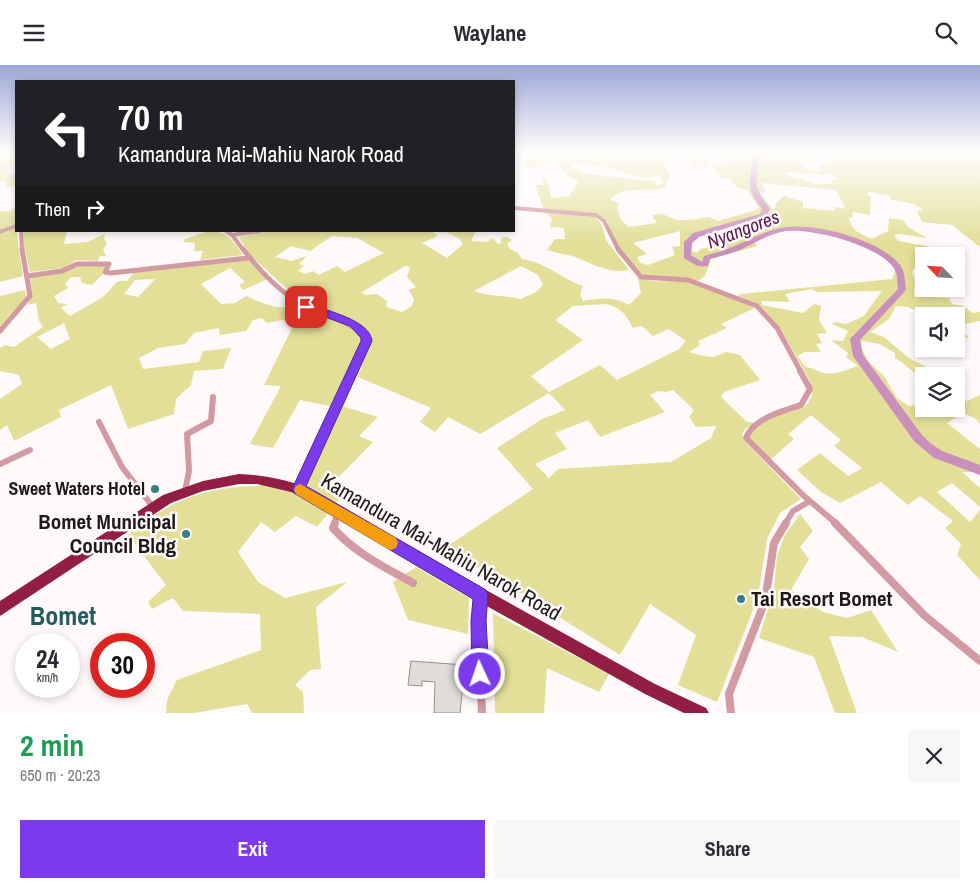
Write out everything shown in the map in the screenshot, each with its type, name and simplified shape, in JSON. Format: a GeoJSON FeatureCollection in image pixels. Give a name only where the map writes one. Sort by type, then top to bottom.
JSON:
{"type":"FeatureCollection","features":[{"type":"Feature","properties":{"kind":"highway","name":"Kamandura Mai-Mahiu Narok Road"},"geometry":{"type":"LineString","coordinates":[[0,609],[153,507],[185,491],[217,481],[245,479],[269,481],[298,489],[481,595],[650,689],[701,713]]}},
{"type":"Feature","properties":{"kind":"street"},"geometry":{"type":"LineString","coordinates":[[515,208],[596,215],[604,221],[614,245],[630,267],[641,277],[688,280],[747,301],[762,311],[777,328],[810,389],[808,396],[801,405],[770,416],[748,432],[746,438],[810,501],[846,532],[925,616],[980,661]]}},
{"type":"Feature","properties":{"kind":"street"},"geometry":{"type":"LineString","coordinates":[[0,232],[15,226]]}},
{"type":"Feature","properties":{"kind":"street"},"geometry":{"type":"LineString","coordinates":[[0,331],[28,300],[30,294],[20,238],[21,232]]}},
{"type":"Feature","properties":{"kind":"street"},"geometry":{"type":"LineString","coordinates":[[228,232],[232,235],[248,258],[296,301],[353,324],[366,337],[366,345],[347,388],[329,420],[298,489]]}},
{"type":"Feature","properties":{"kind":"street"},"geometry":{"type":"LineString","coordinates":[[232,235],[253,232]]}},
{"type":"Feature","properties":{"kind":"street"},"geometry":{"type":"LineString","coordinates":[[26,276],[62,271],[77,264],[109,264],[105,271],[111,273],[248,258]]}},
{"type":"Feature","properties":{"kind":"street"},"geometry":{"type":"LineString","coordinates":[[185,491],[189,471],[186,435],[190,430],[211,421],[213,397]]}},
{"type":"Feature","properties":{"kind":"street"},"geometry":{"type":"LineString","coordinates":[[99,422],[116,461],[135,488],[153,507]]}},
{"type":"Feature","properties":{"kind":"street"},"geometry":{"type":"LineString","coordinates":[[0,463],[30,451]]}},
{"type":"Feature","properties":{"kind":"street"},"geometry":{"type":"LineString","coordinates":[[731,713],[729,694],[765,601],[774,543],[793,511],[810,501]]}},
{"type":"Feature","properties":{"kind":"street"},"geometry":{"type":"LineString","coordinates":[[338,512],[333,528],[341,538],[361,554],[413,583]]}},
{"type":"Feature","properties":{"kind":"street"},"geometry":{"type":"LineString","coordinates":[[481,595],[478,621],[482,713]]}},
{"type":"Feature","properties":{"kind":"shaded area"},"geometry":{"type":"Polygon","coordinates":[[[6,182],[15,182],[15,186],[5,188],[6,182]]]}},
{"type":"Feature","properties":{"kind":"shaded area"},"geometry":{"type":"Polygon","coordinates":[[[544,182],[548,182],[551,198],[569,196],[578,182],[654,182],[656,185],[667,182],[664,188],[629,190],[616,194],[610,199],[619,204],[617,208],[621,220],[629,227],[657,223],[652,216],[656,214],[663,214],[678,220],[709,217],[718,221],[756,210],[759,207],[747,190],[736,187],[733,182],[833,184],[833,182],[980,182],[980,247],[952,225],[922,222],[917,211],[923,210],[912,204],[890,199],[890,196],[868,192],[867,195],[871,197],[870,215],[853,212],[852,218],[849,217],[854,229],[872,239],[888,231],[889,218],[903,220],[908,227],[927,238],[900,234],[894,235],[898,241],[931,247],[915,247],[915,268],[912,271],[915,282],[915,297],[949,298],[952,304],[964,306],[972,313],[980,312],[980,321],[965,324],[965,307],[915,307],[915,310],[908,307],[896,306],[889,319],[870,332],[884,337],[909,358],[926,367],[915,367],[915,373],[895,358],[895,353],[880,344],[862,341],[861,347],[868,361],[884,376],[897,398],[909,406],[915,405],[915,417],[957,417],[947,423],[980,449],[980,474],[962,472],[980,488],[980,507],[952,483],[937,492],[970,522],[980,510],[980,580],[957,555],[961,544],[945,528],[953,521],[920,496],[908,505],[881,482],[840,503],[821,492],[797,470],[820,453],[848,476],[862,468],[834,446],[841,440],[811,415],[788,434],[794,439],[770,460],[749,439],[750,433],[771,417],[802,408],[808,403],[812,395],[811,383],[781,330],[763,308],[738,296],[741,294],[892,279],[896,269],[888,261],[878,253],[839,236],[825,232],[795,229],[756,240],[754,242],[757,246],[711,259],[705,276],[698,281],[683,278],[645,276],[638,273],[609,233],[608,223],[604,218],[593,213],[544,210],[535,185],[545,185],[544,182]],[[762,183],[765,192],[760,193],[774,211],[776,203],[784,196],[803,202],[803,208],[835,211],[835,207],[846,209],[836,190],[762,183]],[[766,215],[699,235],[692,241],[690,250],[696,253],[701,249],[720,245],[748,231],[780,222],[766,215]],[[680,231],[633,243],[647,254],[637,257],[640,263],[648,265],[675,255],[672,247],[680,246],[680,231]],[[812,289],[785,294],[790,302],[762,301],[762,305],[803,313],[814,304],[821,306],[819,320],[827,333],[817,334],[822,343],[816,344],[821,352],[805,352],[797,356],[806,367],[830,374],[858,366],[846,357],[848,353],[831,340],[843,341],[848,331],[832,324],[835,322],[846,324],[864,316],[882,291],[817,292],[812,289]]]}},
{"type":"Feature","properties":{"kind":"shaded area"},"geometry":{"type":"Polygon","coordinates":[[[15,208],[15,225],[0,231],[0,211],[11,211],[15,208]]]}},
{"type":"Feature","properties":{"kind":"shaded area"},"geometry":{"type":"Polygon","coordinates":[[[544,212],[594,216],[602,225],[606,240],[629,270],[614,271],[575,257],[547,250],[555,239],[565,239],[564,228],[550,227],[552,218],[544,212]]]}},
{"type":"Feature","properties":{"kind":"shaded area"},"geometry":{"type":"Polygon","coordinates":[[[15,228],[23,276],[0,282],[0,234],[15,228]]]}},
{"type":"Feature","properties":{"kind":"shaded area"},"geometry":{"type":"Polygon","coordinates":[[[24,232],[67,232],[64,244],[87,242],[105,234],[104,239],[107,243],[103,250],[106,256],[100,256],[98,261],[76,260],[64,268],[30,272],[22,237],[24,232]]]}},
{"type":"Feature","properties":{"kind":"shaded area"},"geometry":{"type":"Polygon","coordinates":[[[206,232],[218,232],[229,238],[243,255],[200,260],[203,251],[194,251],[195,243],[183,242],[185,239],[206,232]]]}},
{"type":"Feature","properties":{"kind":"shaded area"},"geometry":{"type":"Polygon","coordinates":[[[266,232],[433,232],[438,236],[422,243],[447,258],[463,244],[460,239],[446,232],[476,232],[471,241],[487,242],[493,238],[498,244],[501,243],[501,238],[507,237],[512,240],[507,244],[522,259],[546,267],[583,286],[580,294],[583,301],[607,299],[618,300],[629,305],[641,293],[638,278],[651,281],[693,283],[755,308],[721,324],[727,328],[698,341],[700,345],[689,352],[714,357],[726,352],[740,355],[760,380],[724,392],[721,397],[747,422],[755,423],[745,429],[742,434],[745,442],[801,499],[780,513],[767,539],[758,597],[717,702],[678,685],[696,635],[650,604],[620,655],[446,547],[533,489],[497,448],[542,419],[565,410],[549,393],[480,434],[448,417],[435,432],[420,422],[431,408],[358,377],[372,336],[357,323],[314,307],[296,297],[252,257],[238,237],[266,232]],[[332,236],[310,251],[291,246],[275,257],[291,261],[307,256],[299,264],[304,266],[298,271],[305,274],[313,271],[319,275],[337,266],[345,272],[384,253],[357,238],[332,236]],[[405,266],[362,292],[365,295],[377,294],[387,301],[386,307],[402,312],[412,306],[414,299],[409,290],[416,287],[407,277],[410,267],[405,266]],[[521,266],[474,291],[521,299],[536,292],[543,285],[538,275],[521,266]],[[606,304],[573,306],[555,320],[583,340],[531,376],[549,392],[600,365],[617,380],[679,349],[686,341],[669,329],[653,336],[642,326],[633,328],[623,312],[616,307],[606,304]],[[673,390],[666,392],[658,391],[650,395],[665,412],[600,437],[588,420],[555,433],[567,449],[535,464],[549,478],[558,469],[671,462],[711,438],[716,426],[696,427],[689,417],[694,410],[673,390]]]}},
{"type":"Feature","properties":{"kind":"shaded area"},"geometry":{"type":"Polygon","coordinates":[[[247,259],[268,279],[243,290],[239,285],[245,282],[230,268],[201,284],[221,304],[235,303],[246,296],[278,307],[296,305],[344,322],[364,337],[364,343],[347,386],[334,407],[300,400],[273,448],[250,444],[281,386],[264,385],[293,326],[283,320],[267,323],[262,318],[253,320],[246,331],[220,335],[219,328],[194,333],[185,344],[158,348],[139,358],[143,369],[199,362],[203,351],[231,348],[223,369],[194,371],[191,385],[176,399],[174,414],[128,429],[111,385],[59,410],[61,417],[14,441],[7,425],[0,430],[0,399],[22,384],[19,375],[0,371],[0,348],[5,345],[14,347],[43,327],[39,321],[36,303],[27,305],[32,296],[30,278],[77,265],[107,265],[102,272],[103,274],[92,285],[82,283],[80,277],[71,277],[65,284],[68,288],[54,296],[58,303],[68,304],[61,308],[70,316],[103,297],[118,281],[127,281],[134,272],[247,259]],[[155,279],[135,280],[124,294],[138,297],[155,279]],[[64,323],[37,337],[51,349],[70,339],[64,323]]]}},
{"type":"Feature","properties":{"kind":"shaded area"},"geometry":{"type":"Polygon","coordinates":[[[25,290],[26,297],[0,329],[0,296],[25,290]]]}},
{"type":"Feature","properties":{"kind":"shaded area"},"geometry":{"type":"Polygon","coordinates":[[[980,395],[980,424],[976,419],[965,414],[965,400],[967,401],[980,395]]]}},
{"type":"Feature","properties":{"kind":"shaded area"},"geometry":{"type":"Polygon","coordinates":[[[342,406],[378,417],[359,436],[373,442],[332,484],[344,493],[336,503],[304,484],[342,406]]]}},
{"type":"Feature","properties":{"kind":"shaded area"},"geometry":{"type":"Polygon","coordinates":[[[262,482],[294,492],[330,511],[317,527],[296,516],[275,532],[261,522],[238,552],[258,582],[285,598],[347,582],[316,607],[321,669],[310,670],[295,685],[303,692],[304,713],[252,713],[247,704],[194,713],[166,713],[167,700],[177,680],[261,650],[260,614],[183,611],[173,598],[152,609],[148,602],[166,585],[128,535],[159,513],[189,498],[222,489],[260,486],[262,482]]]}},
{"type":"Feature","properties":{"kind":"shaded area"},"geometry":{"type":"Polygon","coordinates":[[[800,514],[813,531],[800,547],[809,559],[791,590],[823,612],[847,618],[871,610],[898,652],[862,637],[829,636],[857,713],[835,713],[814,657],[759,638],[774,590],[777,556],[785,535],[800,514]]]}},
{"type":"Feature","properties":{"kind":"shaded area"},"geometry":{"type":"Polygon","coordinates":[[[416,567],[469,598],[468,634],[408,620],[393,582],[416,567]]]}},
{"type":"Feature","properties":{"kind":"shaded area"},"geometry":{"type":"Polygon","coordinates":[[[493,613],[609,674],[599,692],[547,668],[544,713],[495,713],[493,613]]]}},
{"type":"Feature","properties":{"kind":"building"},"geometry":{"type":"Polygon","coordinates":[[[411,661],[465,665],[460,713],[434,713],[435,682],[422,681],[422,686],[408,685],[411,661]]]}},
{"type":"Feature","properties":{"kind":"waterway","name":"Nyangores"},"geometry":{"type":"LineString","coordinates":[[752,182],[759,201],[766,209],[763,215],[696,235],[688,242],[687,256],[700,264],[705,264],[707,258],[732,250],[765,235],[779,230],[798,229],[828,233],[845,238],[861,243],[888,257],[899,271],[902,290],[855,339],[858,356],[918,438],[926,446],[938,455],[980,470]]}},
{"type":"Feature","properties":{"kind":"slow traffic"},"geometry":{"type":"LineString","coordinates":[[300,490],[391,543]]}},
{"type":"Feature","properties":{"kind":"place","name":"Sweet Waters Hotel"},"geometry":{"type":"Point","coordinates":[155,489]}},
{"type":"Feature","properties":{"kind":"place","name":"Bomet Municipal Council Bldg"},"geometry":{"type":"Point","coordinates":[186,534]}},
{"type":"Feature","properties":{"kind":"place","name":"Tai Resort Bomet"},"geometry":{"type":"Point","coordinates":[741,599]}},
{"type":"Feature","properties":{"kind":"district","name":"Bomet"},"geometry":{"type":"Point","coordinates":[63,616]}},
{"type":"Feature","properties":{"kind":"route"},"geometry":{"type":"LineString","coordinates":[[306,307],[353,324],[366,337],[367,341],[347,388],[329,420],[298,489],[481,595],[478,621],[480,674]]}}]}
